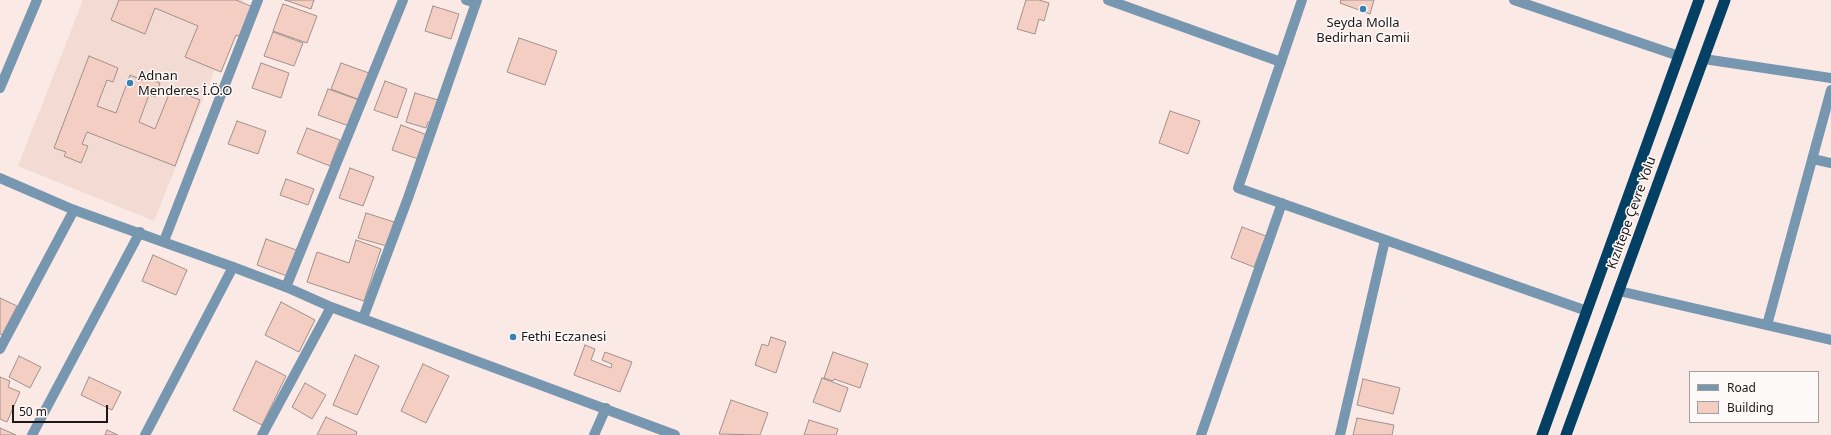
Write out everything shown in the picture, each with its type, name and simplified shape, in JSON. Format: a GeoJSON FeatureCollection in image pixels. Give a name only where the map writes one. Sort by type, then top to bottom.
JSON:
{"type":"FeatureCollection","features":[{"type":"Feature","properties":{"kind":"highway","name":"Kızıltepe Çevre Yolu"},"geometry":{"type":"LineString","coordinates":[[1542,435],[1699,0]]}},
{"type":"Feature","properties":{"kind":"highway","name":"Kızıltepe Çevre Yolu"},"geometry":{"type":"LineString","coordinates":[[1566,435],[1725,0]]}},
{"type":"Feature","properties":{"kind":"street"},"geometry":{"type":"LineString","coordinates":[[0,88],[37,0]]}},
{"type":"Feature","properties":{"kind":"street"},"geometry":{"type":"LineString","coordinates":[[164,241],[258,0]]}},
{"type":"Feature","properties":{"kind":"street"},"geometry":{"type":"LineString","coordinates":[[286,287],[403,0]]}},
{"type":"Feature","properties":{"kind":"street"},"geometry":{"type":"LineString","coordinates":[[1108,0],[1281,62]]}},
{"type":"Feature","properties":{"kind":"street"},"geometry":{"type":"LineString","coordinates":[[1302,0],[1238,188],[1587,311]]}},
{"type":"Feature","properties":{"kind":"street"},"geometry":{"type":"LineString","coordinates":[[1514,0],[1679,56]]}},
{"type":"Feature","properties":{"kind":"street"},"geometry":{"type":"LineString","coordinates":[[363,318],[408,198],[473,1]]}},
{"type":"Feature","properties":{"kind":"street"},"geometry":{"type":"LineString","coordinates":[[1704,59],[1831,78]]}},
{"type":"Feature","properties":{"kind":"street"},"geometry":{"type":"LineString","coordinates":[[1767,325],[1831,90]]}},
{"type":"Feature","properties":{"kind":"street"},"geometry":{"type":"LineString","coordinates":[[1813,159],[1831,163]]}},
{"type":"Feature","properties":{"kind":"street"},"geometry":{"type":"LineString","coordinates":[[0,178],[74,210],[140,232],[286,287],[331,307],[606,408],[675,435]]}},
{"type":"Feature","properties":{"kind":"street"},"geometry":{"type":"LineString","coordinates":[[1201,435],[1282,203]]}},
{"type":"Feature","properties":{"kind":"street"},"geometry":{"type":"LineString","coordinates":[[0,349],[74,210]]}},
{"type":"Feature","properties":{"kind":"street"},"geometry":{"type":"LineString","coordinates":[[37,434],[140,232]]}},
{"type":"Feature","properties":{"kind":"street"},"geometry":{"type":"LineString","coordinates":[[1340,435],[1385,240]]}},
{"type":"Feature","properties":{"kind":"street"},"geometry":{"type":"LineString","coordinates":[[145,435],[233,267]]}},
{"type":"Feature","properties":{"kind":"street"},"geometry":{"type":"LineString","coordinates":[[1619,291],[1831,340]]}},
{"type":"Feature","properties":{"kind":"street"},"geometry":{"type":"LineString","coordinates":[[262,435],[331,307]]}},
{"type":"Feature","properties":{"kind":"street"},"geometry":{"type":"LineString","coordinates":[[594,435],[606,408]]}},
{"type":"Feature","properties":{"kind":"shaded area","name":"Adnan Menderes İ.Ö.O"},"geometry":{"type":"Polygon","coordinates":[[[83,0],[243,0],[154,221],[18,166],[83,0]]]}},
{"type":"Feature","properties":{"kind":"building"},"geometry":{"type":"Polygon","coordinates":[[[119,0],[236,0],[253,7],[241,37],[236,35],[221,72],[185,57],[198,26],[155,8],[145,34],[111,20],[119,0]]]}},
{"type":"Feature","properties":{"kind":"building"},"geometry":{"type":"Polygon","coordinates":[[[285,0],[314,0],[311,9],[285,0]]]}},
{"type":"Feature","properties":{"kind":"building"},"geometry":{"type":"Polygon","coordinates":[[[1026,0],[1039,0],[1049,3],[1044,21],[1039,19],[1035,34],[1017,29],[1026,0]]]}},
{"type":"Feature","properties":{"kind":"building","name":"Seyda Molla Bedirhan Camii"},"geometry":{"type":"Polygon","coordinates":[[[1341,0],[1374,0],[1370,14],[1340,3],[1341,0]]]}},
{"type":"Feature","properties":{"kind":"building"},"geometry":{"type":"Polygon","coordinates":[[[283,4],[317,16],[307,43],[273,31],[283,4]]]}},
{"type":"Feature","properties":{"kind":"building"},"geometry":{"type":"Polygon","coordinates":[[[433,6],[459,14],[451,39],[425,31],[433,6]]]}},
{"type":"Feature","properties":{"kind":"building"},"geometry":{"type":"Polygon","coordinates":[[[273,32],[303,43],[294,66],[264,56],[273,32]]]}},
{"type":"Feature","properties":{"kind":"building"},"geometry":{"type":"Polygon","coordinates":[[[519,38],[557,51],[545,85],[507,72],[519,38]]]}},
{"type":"Feature","properties":{"kind":"building"},"geometry":{"type":"Polygon","coordinates":[[[89,56],[118,68],[113,82],[107,80],[97,106],[116,113],[130,75],[142,80],[144,77],[160,83],[155,97],[149,95],[139,122],[155,129],[171,89],[200,100],[175,166],[87,132],[82,144],[88,146],[81,163],[64,156],[66,152],[54,148],[89,56]]]}},
{"type":"Feature","properties":{"kind":"building"},"geometry":{"type":"Polygon","coordinates":[[[261,63],[289,73],[281,98],[252,88],[261,63]]]}},
{"type":"Feature","properties":{"kind":"building"},"geometry":{"type":"Polygon","coordinates":[[[341,63],[369,73],[360,100],[331,89],[341,63]]]}},
{"type":"Feature","properties":{"kind":"building"},"geometry":{"type":"Polygon","coordinates":[[[385,81],[407,89],[397,118],[374,110],[385,81]]]}},
{"type":"Feature","properties":{"kind":"building"},"geometry":{"type":"Polygon","coordinates":[[[328,89],[359,100],[349,126],[318,115],[328,89]]]}},
{"type":"Feature","properties":{"kind":"building"},"geometry":{"type":"Polygon","coordinates":[[[415,93],[438,100],[431,123],[428,122],[426,128],[406,122],[415,93]]]}},
{"type":"Feature","properties":{"kind":"building"},"geometry":{"type":"Polygon","coordinates":[[[1170,111],[1200,121],[1188,154],[1159,143],[1170,111]]]}},
{"type":"Feature","properties":{"kind":"building"},"geometry":{"type":"Polygon","coordinates":[[[237,121],[266,131],[258,154],[228,144],[237,121]]]}},
{"type":"Feature","properties":{"kind":"building"},"geometry":{"type":"Polygon","coordinates":[[[401,125],[427,135],[418,159],[392,150],[401,125]]]}},
{"type":"Feature","properties":{"kind":"building"},"geometry":{"type":"Polygon","coordinates":[[[307,128],[340,140],[330,166],[297,153],[307,128]]]}},
{"type":"Feature","properties":{"kind":"building"},"geometry":{"type":"Polygon","coordinates":[[[350,168],[374,177],[363,206],[339,198],[350,168]]]}},
{"type":"Feature","properties":{"kind":"building"},"geometry":{"type":"Polygon","coordinates":[[[286,179],[314,189],[308,205],[280,195],[286,179]]]}},
{"type":"Feature","properties":{"kind":"building"},"geometry":{"type":"Polygon","coordinates":[[[366,213],[394,222],[387,246],[358,238],[366,213]]]}},
{"type":"Feature","properties":{"kind":"building"},"geometry":{"type":"Polygon","coordinates":[[[1242,227],[1266,236],[1254,267],[1231,258],[1242,227]]]}},
{"type":"Feature","properties":{"kind":"building"},"geometry":{"type":"Polygon","coordinates":[[[266,239],[299,251],[290,277],[257,265],[266,239]]]}},
{"type":"Feature","properties":{"kind":"building"},"geometry":{"type":"Polygon","coordinates":[[[356,240],[381,249],[364,301],[307,282],[317,252],[349,263],[356,240]]]}},
{"type":"Feature","properties":{"kind":"building"},"geometry":{"type":"Polygon","coordinates":[[[153,255],[187,270],[176,295],[142,281],[153,255]]]}},
{"type":"Feature","properties":{"kind":"building"},"geometry":{"type":"Polygon","coordinates":[[[0,298],[17,306],[2,335],[0,334],[0,298]]]}},
{"type":"Feature","properties":{"kind":"building"},"geometry":{"type":"Polygon","coordinates":[[[281,302],[315,320],[299,352],[265,335],[281,302]]]}},
{"type":"Feature","properties":{"kind":"building"},"geometry":{"type":"Polygon","coordinates":[[[771,337],[786,342],[776,373],[755,365],[762,344],[768,346],[771,337]]]}},
{"type":"Feature","properties":{"kind":"building"},"geometry":{"type":"Polygon","coordinates":[[[585,345],[595,349],[591,360],[611,368],[612,364],[602,360],[605,352],[632,362],[620,392],[574,375],[585,345]]]}},
{"type":"Feature","properties":{"kind":"building"},"geometry":{"type":"Polygon","coordinates":[[[833,352],[868,364],[860,388],[834,379],[833,381],[824,378],[833,352]]]}},
{"type":"Feature","properties":{"kind":"building"},"geometry":{"type":"Polygon","coordinates":[[[355,355],[379,366],[357,415],[333,405],[355,355]]]}},
{"type":"Feature","properties":{"kind":"building"},"geometry":{"type":"Polygon","coordinates":[[[19,356],[41,367],[30,388],[9,377],[19,356]]]}},
{"type":"Feature","properties":{"kind":"building"},"geometry":{"type":"Polygon","coordinates":[[[256,361],[286,376],[262,425],[233,410],[256,361]]]}},
{"type":"Feature","properties":{"kind":"building"},"geometry":{"type":"Polygon","coordinates":[[[423,364],[449,376],[426,423],[401,411],[423,364]]]}},
{"type":"Feature","properties":{"kind":"building"},"geometry":{"type":"Polygon","coordinates":[[[0,377],[10,381],[8,387],[20,392],[7,422],[0,419],[0,377]]]}},
{"type":"Feature","properties":{"kind":"building"},"geometry":{"type":"Polygon","coordinates":[[[89,377],[121,392],[112,410],[81,395],[89,377]]]}},
{"type":"Feature","properties":{"kind":"building"},"geometry":{"type":"Polygon","coordinates":[[[822,378],[848,388],[840,412],[813,402],[822,378]]]}},
{"type":"Feature","properties":{"kind":"building"},"geometry":{"type":"Polygon","coordinates":[[[1363,379],[1400,388],[1393,414],[1357,405],[1363,379]]]}},
{"type":"Feature","properties":{"kind":"building"},"geometry":{"type":"Polygon","coordinates":[[[305,383],[326,395],[312,419],[292,407],[305,383]]]}},
{"type":"Feature","properties":{"kind":"building"},"geometry":{"type":"Polygon","coordinates":[[[731,400],[768,413],[760,435],[719,434],[731,400]]]}},
{"type":"Feature","properties":{"kind":"building"},"geometry":{"type":"Polygon","coordinates":[[[326,417],[357,432],[356,435],[317,435],[326,417]]]}},
{"type":"Feature","properties":{"kind":"building"},"geometry":{"type":"Polygon","coordinates":[[[1357,418],[1394,425],[1392,435],[1353,435],[1357,418]]]}},
{"type":"Feature","properties":{"kind":"building"},"geometry":{"type":"Polygon","coordinates":[[[809,420],[838,429],[836,435],[804,435],[809,420]]]}},
{"type":"Feature","properties":{"kind":"building"},"geometry":{"type":"Polygon","coordinates":[[[0,428],[16,435],[0,435],[0,428]]]}},
{"type":"Feature","properties":{"kind":"building"},"geometry":{"type":"Polygon","coordinates":[[[107,430],[118,435],[105,435],[107,430]]]}},
{"type":"Feature","properties":{"kind":"place","name":"Seyda Molla Bedirhan Camii"},"geometry":{"type":"Point","coordinates":[1363,9]}},
{"type":"Feature","properties":{"kind":"place","name":"Adnan Menderes İ.Ö.O"},"geometry":{"type":"Point","coordinates":[130,83]}},
{"type":"Feature","properties":{"kind":"place","name":"Fethi Eczanesi"},"geometry":{"type":"Point","coordinates":[513,337]}}]}
